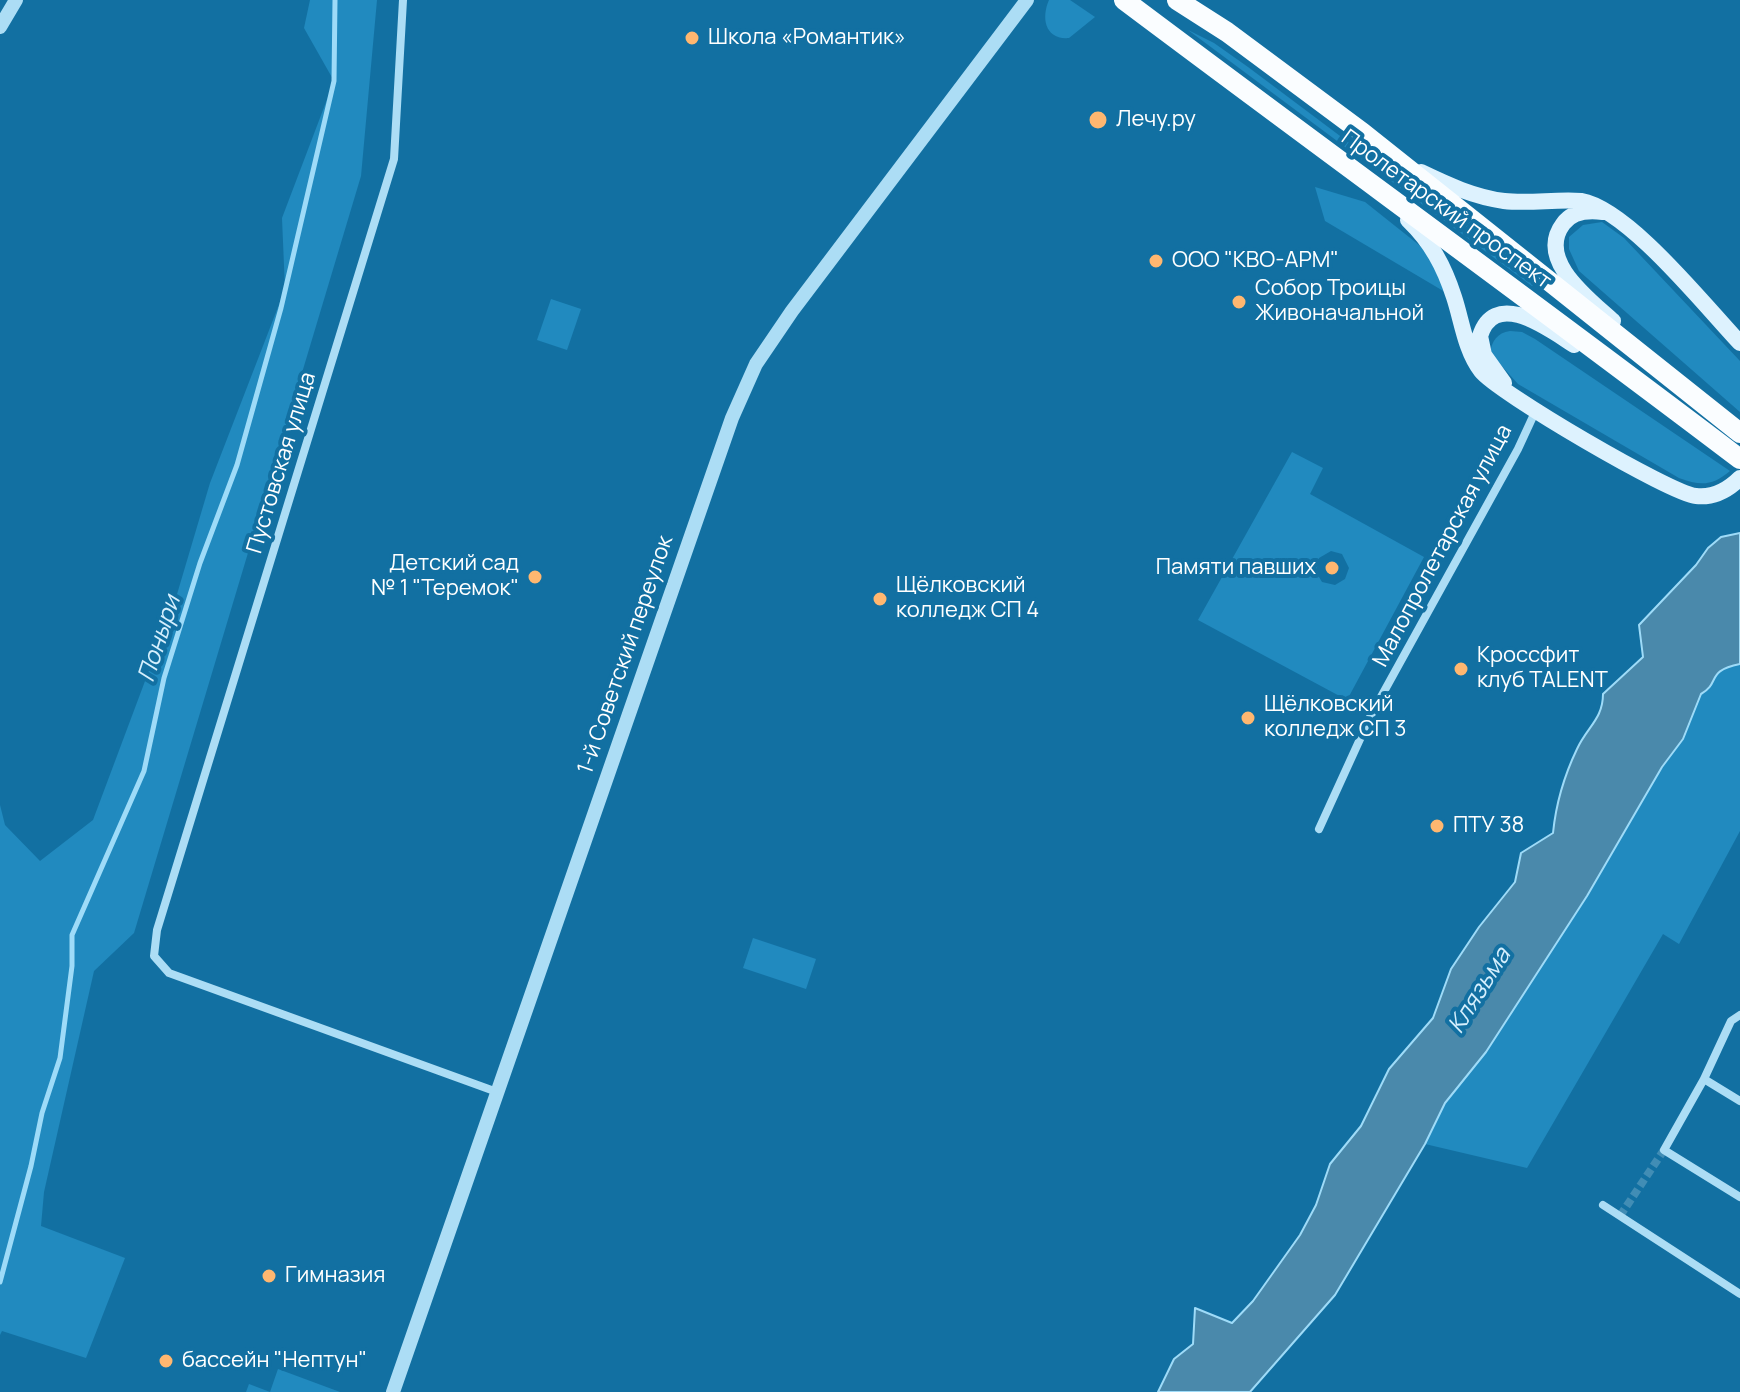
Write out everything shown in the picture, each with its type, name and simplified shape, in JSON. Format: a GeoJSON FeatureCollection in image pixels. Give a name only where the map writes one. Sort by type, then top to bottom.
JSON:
{"type":"FeatureCollection","features":[{"type":"Feature","properties":{"kind":"main road","name":"Пролетарский проспект"},"geometry":{"type":"LineString","coordinates":[[1124,0],[1381,193],[1443,235],[1684,418],[1728,432]]}},
{"type":"Feature","properties":{"kind":"main road","name":"Пролетарский проспект"},"geometry":{"type":"LineString","coordinates":[[1177,0],[1227,32],[1401,162],[1695,399],[1728,432],[1740,459]]}},
{"type":"Feature","properties":{"kind":"main road"},"geometry":{"type":"LineString","coordinates":[[1401,162],[1460,190],[1484,197],[1507,202],[1581,201],[1613,214],[1648,246],[1740,343]]}},
{"type":"Feature","properties":{"kind":"main road"},"geometry":{"type":"LineString","coordinates":[[1381,193],[1423,234],[1437,255],[1454,297],[1470,352],[1488,379],[1675,490],[1694,496],[1710,496],[1723,492],[1740,478]]}},
{"type":"Feature","properties":{"kind":"main road"},"geometry":{"type":"LineString","coordinates":[[1613,214],[1591,211],[1574,214],[1566,220],[1555,240],[1561,264],[1576,286],[1695,399]]}},
{"type":"Feature","properties":{"kind":"main road"},"geometry":{"type":"LineString","coordinates":[[1515,397],[1481,347],[1480,336],[1488,320],[1507,313],[1516,313],[1546,327],[1684,418]]}},
{"type":"Feature","properties":{"kind":"street"},"geometry":{"type":"LineString","coordinates":[[0,27],[16,0]]}},
{"type":"Feature","properties":{"kind":"street","name":"Пустовская улица"},"geometry":{"type":"LineString","coordinates":[[403,0],[394,159],[157,930],[154,956],[169,973],[497,1092]]}},
{"type":"Feature","properties":{"kind":"street","name":"1-й Советский переулок"},"geometry":{"type":"LineString","coordinates":[[393,1392],[732,418],[756,364],[792,311],[1027,0]]}},
{"type":"Feature","properties":{"kind":"street","name":"Малопролетарская улица"},"geometry":{"type":"LineString","coordinates":[[1319,829],[1371,715],[1518,449],[1536,410]]}},
{"type":"Feature","properties":{"kind":"street"},"geometry":{"type":"LineString","coordinates":[[1740,1015],[1731,1021],[1704,1079],[1664,1150],[1740,1197]]}},
{"type":"Feature","properties":{"kind":"street"},"geometry":{"type":"LineString","coordinates":[[1704,1079],[1740,1101]]}},
{"type":"Feature","properties":{"kind":"street"},"geometry":{"type":"LineString","coordinates":[[1603,1205],[1740,1294]]}},
{"type":"Feature","properties":{"kind":"shaded area"},"geometry":{"type":"Polygon","coordinates":[[[310,0],[377,0],[361,176],[134,933],[94,971],[44,1192],[41,1226],[125,1258],[86,1358],[2,1331],[0,1335],[0,805],[5,825],[40,861],[93,820],[175,601],[210,483],[285,289],[282,218],[334,81],[304,28],[310,0]]]}},
{"type":"Feature","properties":{"kind":"shaded area"},"geometry":{"type":"Polygon","coordinates":[[[1049,0],[1070,0],[1095,17],[1069,38],[1061,38],[1050,32],[1045,20],[1049,0]]]}},
{"type":"Feature","properties":{"kind":"shaded area"},"geometry":{"type":"Polygon","coordinates":[[[1188,30],[1214,43],[1248,67],[1535,285],[1532,286],[1188,30]]]}},
{"type":"Feature","properties":{"kind":"shaded area"},"geometry":{"type":"Polygon","coordinates":[[[1315,187],[1365,202],[1419,245],[1430,256],[1445,292],[1325,221],[1315,187]]]}},
{"type":"Feature","properties":{"kind":"shaded area"},"geometry":{"type":"Polygon","coordinates":[[[1602,222],[1624,238],[1740,361],[1740,412],[1579,271],[1569,249],[1569,237],[1583,225],[1602,222]]]}},
{"type":"Feature","properties":{"kind":"shaded area"},"geometry":{"type":"Polygon","coordinates":[[[551,299],[581,309],[567,350],[537,340],[551,299]]]}},
{"type":"Feature","properties":{"kind":"shaded area"},"geometry":{"type":"Polygon","coordinates":[[[1510,331],[1522,332],[1535,339],[1730,471],[1718,480],[1706,483],[1679,478],[1518,384],[1490,353],[1496,338],[1510,331]]]}},
{"type":"Feature","properties":{"kind":"shaded area"},"geometry":{"type":"Polygon","coordinates":[[[1292,452],[1323,468],[1310,494],[1424,557],[1347,700],[1198,620],[1292,452]],[[1331,551],[1319,558],[1316,572],[1322,582],[1335,585],[1345,579],[1349,568],[1342,554],[1331,551]]]}},
{"type":"Feature","properties":{"kind":"shaded area"},"geometry":{"type":"Polygon","coordinates":[[[1740,664],[1740,831],[1679,944],[1663,934],[1527,1168],[1425,1144],[1445,1103],[1486,1052],[1587,896],[1662,767],[1683,739],[1701,694],[1722,670],[1740,664]]]}},
{"type":"Feature","properties":{"kind":"shaded area"},"geometry":{"type":"Polygon","coordinates":[[[753,938],[816,959],[806,989],[743,968],[753,938]]]}},
{"type":"Feature","properties":{"kind":"shaded area"},"geometry":{"type":"Polygon","coordinates":[[[278,1369],[340,1392],[270,1392],[278,1369]]]}},
{"type":"Feature","properties":{"kind":"shaded area"},"geometry":{"type":"Polygon","coordinates":[[[249,1384],[270,1392],[246,1392],[249,1384]]]}},
{"type":"Feature","properties":{"kind":"water","name":"Клязьма"},"geometry":{"type":"Polygon","coordinates":[[[1740,533],[1740,664],[1722,670],[1701,694],[1683,739],[1662,767],[1587,896],[1486,1052],[1445,1103],[1425,1144],[1335,1295],[1250,1392],[1158,1392],[1174,1359],[1193,1344],[1195,1308],[1232,1323],[1253,1301],[1300,1235],[1316,1205],[1330,1164],[1361,1126],[1389,1069],[1433,1018],[1451,969],[1515,882],[1521,853],[1553,833],[1564,780],[1581,741],[1597,717],[1603,694],[1643,657],[1639,625],[1696,565],[1708,548],[1721,537],[1740,533]]]}},
{"type":"Feature","properties":{"kind":"waterway","name":"Поныри"},"geometry":{"type":"LineString","coordinates":[[0,1282],[42,1113],[60,1058],[72,966],[72,935],[144,771],[164,678],[200,563],[237,465],[281,308],[334,81],[335,0]]}},
{"type":"Feature","properties":{"kind":"tunnel"},"geometry":{"type":"LineString","coordinates":[[1620,1216],[1664,1150]]}},
{"type":"Feature","properties":{"kind":"place","name":"Школа «Романтик»"},"geometry":{"type":"Point","coordinates":[692,38]}},
{"type":"Feature","properties":{"kind":"place","name":"Лечу.ру"},"geometry":{"type":"Point","coordinates":[1098,120]}},
{"type":"Feature","properties":{"kind":"place","name":"ООО \"КВО-АРМ\""},"geometry":{"type":"Point","coordinates":[1156,261]}},
{"type":"Feature","properties":{"kind":"place","name":"Собор Троицы Живоначальной"},"geometry":{"type":"Point","coordinates":[1239,302]}},
{"type":"Feature","properties":{"kind":"place","name":"Памяти павших"},"geometry":{"type":"Point","coordinates":[1332,568]}},
{"type":"Feature","properties":{"kind":"place","name":"Детский сад № 1 \"Теремок\""},"geometry":{"type":"Point","coordinates":[535,577]}},
{"type":"Feature","properties":{"kind":"place","name":"Щёлковский колледж СП 4"},"geometry":{"type":"Point","coordinates":[880,599]}},
{"type":"Feature","properties":{"kind":"place","name":"Кроссфит клуб TALENT"},"geometry":{"type":"Point","coordinates":[1461,669]}},
{"type":"Feature","properties":{"kind":"place","name":"Щёлковский колледж СП 3"},"geometry":{"type":"Point","coordinates":[1248,718]}},
{"type":"Feature","properties":{"kind":"place","name":"ПТУ 38"},"geometry":{"type":"Point","coordinates":[1437,826]}},
{"type":"Feature","properties":{"kind":"place","name":"Гимназия"},"geometry":{"type":"Point","coordinates":[269,1276]}},
{"type":"Feature","properties":{"kind":"place","name":"бассейн \"Нептун\""},"geometry":{"type":"Point","coordinates":[166,1361]}}]}
